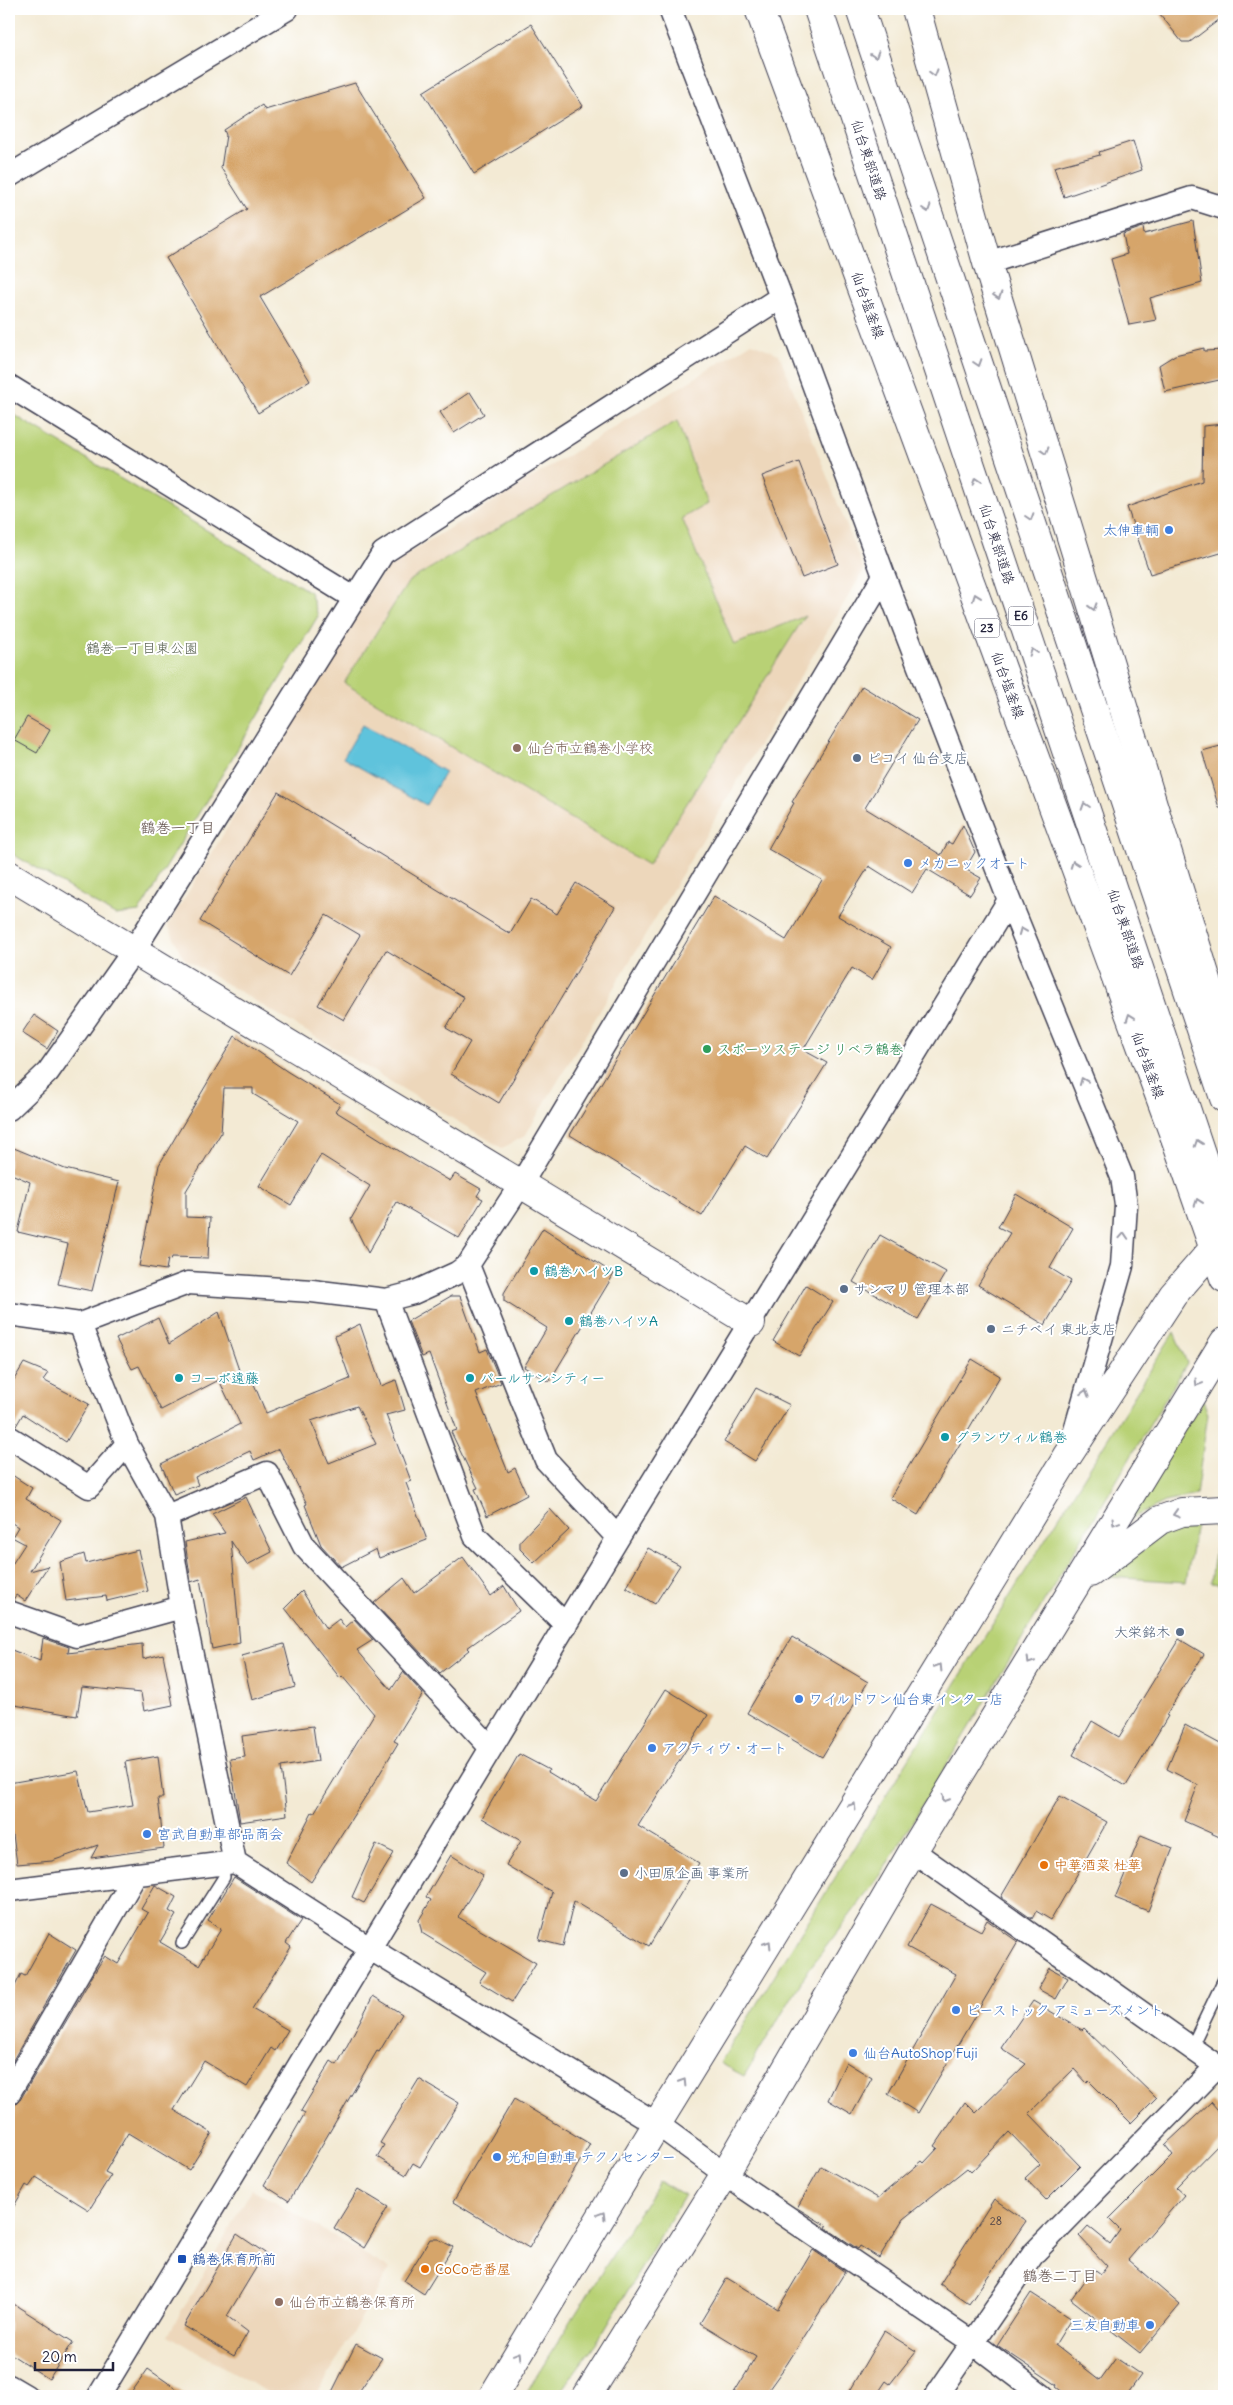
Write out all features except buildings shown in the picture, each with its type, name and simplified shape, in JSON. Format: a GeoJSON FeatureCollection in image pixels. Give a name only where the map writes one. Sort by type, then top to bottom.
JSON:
{"type":"FeatureCollection","features":[{"type":"Feature","properties":{"kind":"main road","name":"仙台塩釜線"},"geometry":{"type":"LineString","coordinates":[[759,9],[1219,1245],[1224,1278]]}},
{"type":"Feature","properties":{"kind":"main road","name":"仙台東部道路"},"geometry":{"type":"LineString","coordinates":[[818,9],[1224,1222]]}},
{"type":"Feature","properties":{"kind":"main road"},"geometry":{"type":"LineString","coordinates":[[860,9],[1224,1098]]}},
{"type":"Feature","properties":{"kind":"main road"},"geometry":{"type":"LineString","coordinates":[[916,9],[987,263],[1224,1036]]}},
{"type":"Feature","properties":{"kind":"main road"},"geometry":{"type":"LineString","coordinates":[[9,876],[750,1323]]}},
{"type":"Feature","properties":{"kind":"main road"},"geometry":{"type":"LineString","coordinates":[[493,2396],[657,2124],[1067,1457],[1173,1295],[1219,1245]]}},
{"type":"Feature","properties":{"kind":"main road"},"geometry":{"type":"LineString","coordinates":[[587,2396],[725,2174],[912,1851],[1079,1582],[1224,1342]]}},
{"type":"Feature","properties":{"kind":"main road"},"geometry":{"type":"LineString","coordinates":[[1079,1582],[1160,1520],[1182,1512],[1224,1510]]}},
{"type":"Feature","properties":{"kind":"street"},"geometry":{"type":"LineString","coordinates":[[9,176],[287,9]]}},
{"type":"Feature","properties":{"kind":"street"},"geometry":{"type":"LineString","coordinates":[[670,9],[781,297],[884,576],[1010,900],[1122,1177],[1126,1205],[1122,1266],[1067,1457]]}},
{"type":"Feature","properties":{"kind":"street"},"geometry":{"type":"LineString","coordinates":[[987,263],[1192,198],[1224,208]]}},
{"type":"Feature","properties":{"kind":"street"},"geometry":{"type":"LineString","coordinates":[[9,1110],[48,1072],[134,950],[383,553],[781,297]]}},
{"type":"Feature","properties":{"kind":"street"},"geometry":{"type":"LineString","coordinates":[[9,386],[354,598]]}},
{"type":"Feature","properties":{"kind":"street"},"geometry":{"type":"LineString","coordinates":[[9,1314],[80,1324],[188,1283],[312,1291],[386,1300],[414,1293],[457,1273],[468,1265],[521,1184],[884,576]]}},
{"type":"Feature","properties":{"kind":"street"},"geometry":{"type":"LineString","coordinates":[[99,2396],[618,1538],[1010,900]]}},
{"type":"Feature","properties":{"kind":"street"},"geometry":{"type":"LineString","coordinates":[[468,1265],[546,1460],[618,1538]]}},
{"type":"Feature","properties":{"kind":"street"},"geometry":{"type":"LineString","coordinates":[[386,1300],[474,1536],[566,1625]]}},
{"type":"Feature","properties":{"kind":"street"},"geometry":{"type":"LineString","coordinates":[[80,1324],[127,1444],[167,1516],[229,1863]]}},
{"type":"Feature","properties":{"kind":"street"},"geometry":{"type":"LineString","coordinates":[[9,1437],[89,1487],[127,1444]]}},
{"type":"Feature","properties":{"kind":"street"},"geometry":{"type":"LineString","coordinates":[[167,1516],[266,1473],[304,1546],[491,1748]]}},
{"type":"Feature","properties":{"kind":"street"},"geometry":{"type":"LineString","coordinates":[[9,1612],[77,1636],[182,1607]]}},
{"type":"Feature","properties":{"kind":"street"},"geometry":{"type":"LineString","coordinates":[[912,1851],[1220,2068],[1034,2253],[936,2396]]}},
{"type":"Feature","properties":{"kind":"street"},"geometry":{"type":"LineString","coordinates":[[9,1890],[229,1863],[657,2124],[725,2174],[972,2342],[1044,2396]]}},
{"type":"Feature","properties":{"kind":"street"},"geometry":{"type":"LineString","coordinates":[[9,2093],[136,1874]]}},
{"type":"Feature","properties":{"kind":"street"},"geometry":{"type":"LineString","coordinates":[[9,2386],[26,2396]]}},
{"type":"Feature","properties":{"kind":"lane"},"geometry":{"type":"LineString","coordinates":[[182,1943],[224,1877],[229,1863]]}},
{"type":"Feature","properties":{"kind":"lane"},"geometry":{"type":"LineString","coordinates":[[1191,2048],[1224,1979]]}},
{"type":"Feature","properties":{"kind":"shaded area","name":"仙台市立鶴巻小学校"},"geometry":{"type":"Polygon","coordinates":[[[752,343],[779,354],[864,570],[525,1136],[502,1148],[183,958],[168,925],[386,567],[752,343]]]}},
{"type":"Feature","properties":{"kind":"shaded area","name":"仙台市立鶴巻保育所"},"geometry":{"type":"Polygon","coordinates":[[[252,2189],[390,2269],[316,2396],[274,2396],[168,2335],[252,2189]]]}},
{"type":"Feature","properties":{"kind":"green space","name":"鶴巻一丁目東公園"},"geometry":{"type":"Polygon","coordinates":[[[9,412],[310,592],[318,616],[139,912],[115,915],[9,852],[9,412]]]}},
{"type":"Feature","properties":{"kind":"green space"},"geometry":{"type":"Polygon","coordinates":[[[677,421],[707,504],[682,518],[734,645],[805,616],[648,865],[344,683],[409,581],[677,421]]]}},
{"type":"Feature","properties":{"kind":"green space"},"geometry":{"type":"Polygon","coordinates":[[[1174,1332],[1187,1363],[880,1876],[809,1969],[744,2076],[720,2063],[1174,1332]]]}},
{"type":"Feature","properties":{"kind":"green space"},"geometry":{"type":"Polygon","coordinates":[[[1203,1400],[1208,1414],[1196,1495],[1165,1502],[1128,1520],[1203,1400]]]}},
{"type":"Feature","properties":{"kind":"green space"},"geometry":{"type":"Polygon","coordinates":[[[1178,1523],[1196,1524],[1186,1582],[1108,1577],[1115,1565],[1178,1523]]]}},
{"type":"Feature","properties":{"kind":"green space"},"geometry":{"type":"Polygon","coordinates":[[[1218,1526],[1224,1526],[1224,1585],[1211,1583],[1218,1526]]]}},
{"type":"Feature","properties":{"kind":"green space"},"geometry":{"type":"Polygon","coordinates":[[[659,2181],[685,2195],[598,2340],[557,2396],[524,2396],[659,2181]]]}},
{"type":"Feature","properties":{"kind":"water"},"geometry":{"type":"Polygon","coordinates":[[[363,724],[445,772],[426,805],[343,758],[363,724]]]}},
{"type":"Feature","properties":{"kind":"place","name":"太伸車輌"},"geometry":{"type":"Point","coordinates":[1169,530]}},
{"type":"Feature","properties":{"kind":"place","name":"仙台市立鶴巻小学校"},"geometry":{"type":"Point","coordinates":[517,748]}},
{"type":"Feature","properties":{"kind":"place","name":"ピコイ 仙台支店"},"geometry":{"type":"Point","coordinates":[857,758]}},
{"type":"Feature","properties":{"kind":"place","name":"メカニックオート"},"geometry":{"type":"Point","coordinates":[908,863]}},
{"type":"Feature","properties":{"kind":"place","name":"スポーツステージ リベラ鶴巻"},"geometry":{"type":"Point","coordinates":[707,1049]}},
{"type":"Feature","properties":{"kind":"place","name":"鶴巻ハイツB"},"geometry":{"type":"Point","coordinates":[534,1271]}},
{"type":"Feature","properties":{"kind":"place","name":"サンマリ 管理本部"},"geometry":{"type":"Point","coordinates":[844,1289]}},
{"type":"Feature","properties":{"kind":"place","name":"鶴巻ハイツA"},"geometry":{"type":"Point","coordinates":[569,1321]}},
{"type":"Feature","properties":{"kind":"place","name":"ニチベイ 東北支店"},"geometry":{"type":"Point","coordinates":[991,1329]}},
{"type":"Feature","properties":{"kind":"place","name":"コーポ遠藤"},"geometry":{"type":"Point","coordinates":[179,1378]}},
{"type":"Feature","properties":{"kind":"place","name":"パールサンシティー"},"geometry":{"type":"Point","coordinates":[470,1378]}},
{"type":"Feature","properties":{"kind":"place","name":"グランヴィル鶴巻"},"geometry":{"type":"Point","coordinates":[945,1437]}},
{"type":"Feature","properties":{"kind":"place","name":"大栄銘木"},"geometry":{"type":"Point","coordinates":[1180,1632]}},
{"type":"Feature","properties":{"kind":"place","name":"ワイルドワン仙台東インター店"},"geometry":{"type":"Point","coordinates":[799,1699]}},
{"type":"Feature","properties":{"kind":"place","name":"アクティヴ・オート"},"geometry":{"type":"Point","coordinates":[652,1748]}},
{"type":"Feature","properties":{"kind":"place","name":"宮武自動車部品商会"},"geometry":{"type":"Point","coordinates":[147,1834]}},
{"type":"Feature","properties":{"kind":"place","name":"中華酒菜 杜華"},"geometry":{"type":"Point","coordinates":[1044,1865]}},
{"type":"Feature","properties":{"kind":"place","name":"小田原企画 事業所"},"geometry":{"type":"Point","coordinates":[624,1873]}},
{"type":"Feature","properties":{"kind":"place","name":"ピーストック アミューズメント"},"geometry":{"type":"Point","coordinates":[956,2010]}},
{"type":"Feature","properties":{"kind":"place","name":"仙台AutoShop Fuji"},"geometry":{"type":"Point","coordinates":[853,2053]}},
{"type":"Feature","properties":{"kind":"place","name":"光和自動車 テクノセンター"},"geometry":{"type":"Point","coordinates":[497,2157]}},
{"type":"Feature","properties":{"kind":"place","name":"鶴巻保育所前"},"geometry":{"type":"Point","coordinates":[182,2259]}},
{"type":"Feature","properties":{"kind":"place","name":"CoCo壱番屋"},"geometry":{"type":"Point","coordinates":[425,2269]}},
{"type":"Feature","properties":{"kind":"place","name":"仙台市立鶴巻保育所"},"geometry":{"type":"Point","coordinates":[279,2302]}},
{"type":"Feature","properties":{"kind":"place","name":"三友自動車"},"geometry":{"type":"Point","coordinates":[1150,2325]}},
{"type":"Feature","properties":{"kind":"district","name":"鶴巻一丁目"},"geometry":{"type":"Point","coordinates":[178,828]}},
{"type":"Feature","properties":{"kind":"district","name":"鶴巻二丁目"},"geometry":{"type":"Point","coordinates":[1060,2276]}}]}
